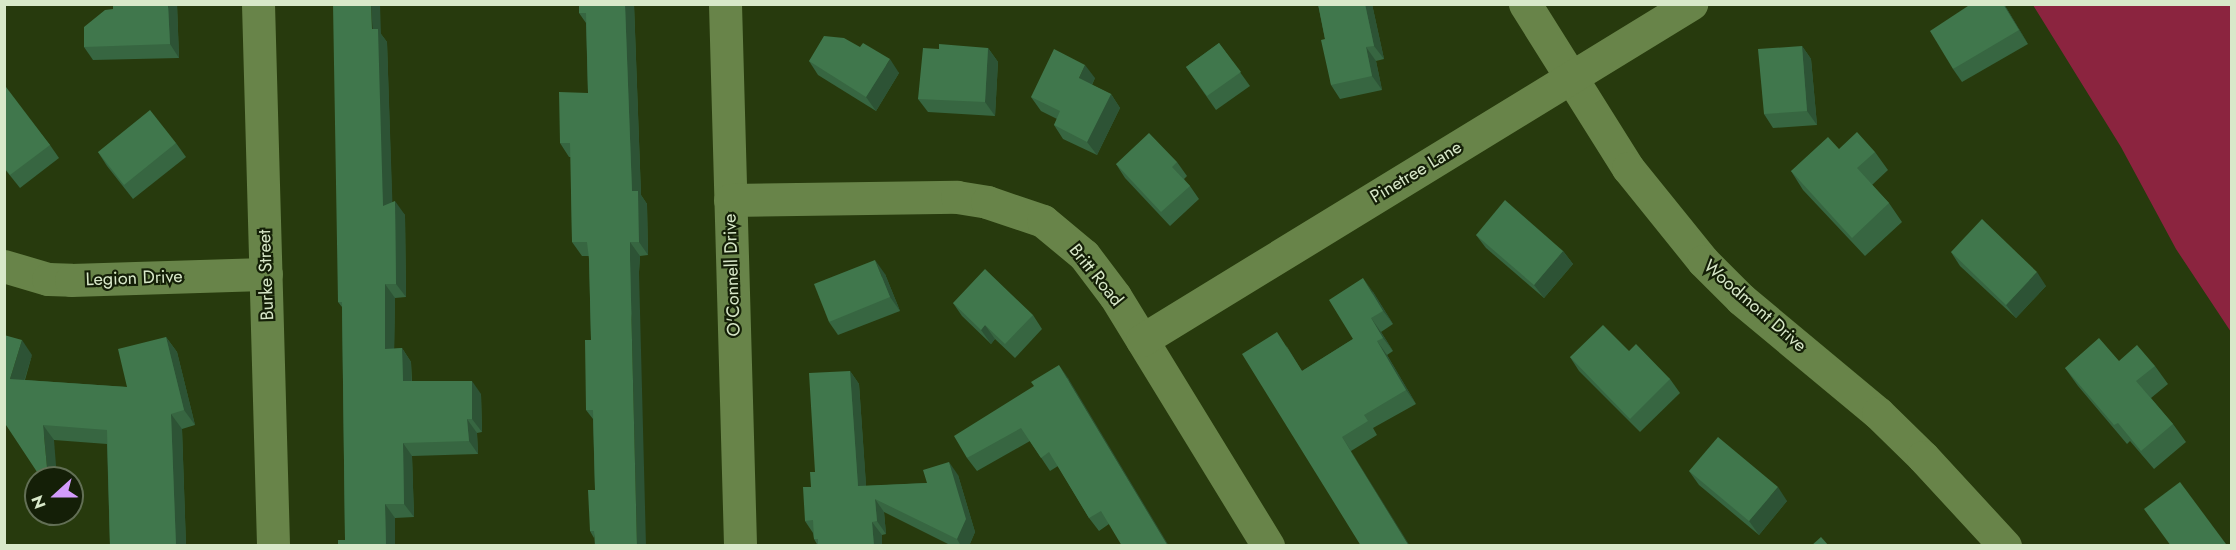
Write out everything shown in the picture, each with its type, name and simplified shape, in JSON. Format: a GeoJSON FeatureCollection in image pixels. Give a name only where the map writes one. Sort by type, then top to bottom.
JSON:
{"type":"FeatureCollection","features":[{"type":"Feature","properties":{"kind":"street","name":"Burke Street"},"geometry":{"type":"LineString","coordinates":[[258,4],[273,546]]}},
{"type":"Feature","properties":{"kind":"street","name":"O'Connell Drive"},"geometry":{"type":"LineString","coordinates":[[725,4],[740,546]]}},
{"type":"Feature","properties":{"kind":"street","name":"Woodmont Drive"},"geometry":{"type":"LineString","coordinates":[[1525,4],[1628,168],[1703,261],[1741,299],[1878,413],[1939,473],[2005,546]]}},
{"type":"Feature","properties":{"kind":"street","name":"Pinetree Lane"},"geometry":{"type":"LineString","coordinates":[[1142,340],[1691,4]]}},
{"type":"Feature","properties":{"kind":"street","name":"Britt Road"},"geometry":{"type":"LineString","coordinates":[[730,200],[957,197],[1017,210],[1043,221],[1084,255],[1115,297],[1268,546]]}},
{"type":"Feature","properties":{"kind":"street","name":"Legion Drive"},"geometry":{"type":"LineString","coordinates":[[4,266],[48,279],[71,280],[266,274]]}},
{"type":"Feature","properties":{"kind":"shaded area"},"geometry":{"type":"Polygon","coordinates":[[[2033,5],[2231,5],[2231,332],[2176,249],[2121,147],[2033,5]]]}},
{"type":"Feature","properties":{"kind":"building"},"geometry":{"type":"Polygon","coordinates":[[[113,4],[168,4],[170,44],[84,47],[84,27],[105,10],[113,9],[113,4]]]}},
{"type":"Feature","properties":{"kind":"building"},"geometry":{"type":"Polygon","coordinates":[[[333,4],[371,4],[372,29],[378,29],[383,206],[395,201],[396,284],[385,284],[385,349],[402,348],[403,381],[472,381],[472,419],[467,419],[469,441],[403,443],[404,504],[385,504],[386,546],[338,546],[338,540],[345,540],[342,302],[338,302],[333,4]]]}},
{"type":"Feature","properties":{"kind":"building"},"geometry":{"type":"Polygon","coordinates":[[[579,4],[625,4],[632,191],[638,191],[639,242],[630,242],[637,546],[595,546],[594,531],[590,531],[588,490],[595,490],[593,410],[586,410],[585,340],[591,340],[589,259],[587,242],[572,242],[570,143],[560,143],[559,92],[588,93],[586,13],[579,13],[579,4]]]}},
{"type":"Feature","properties":{"kind":"building"},"geometry":{"type":"Polygon","coordinates":[[[1318,4],[1365,4],[1374,46],[1366,47],[1372,76],[1331,85],[1321,40],[1325,39],[1318,4]]]}},
{"type":"Feature","properties":{"kind":"building"},"geometry":{"type":"Polygon","coordinates":[[[1971,4],[2003,4],[2019,30],[1953,69],[1930,31],[1971,4]]]}},
{"type":"Feature","properties":{"kind":"building"},"geometry":{"type":"Polygon","coordinates":[[[824,36],[844,38],[860,47],[863,43],[890,59],[866,97],[809,61],[824,36]]]}},
{"type":"Feature","properties":{"kind":"building"},"geometry":{"type":"Polygon","coordinates":[[[1219,43],[1241,72],[1207,96],[1186,67],[1219,43]]]}},
{"type":"Feature","properties":{"kind":"building"},"geometry":{"type":"Polygon","coordinates":[[[939,44],[988,48],[985,102],[918,99],[923,48],[939,49],[939,44]]]}},
{"type":"Feature","properties":{"kind":"building"},"geometry":{"type":"Polygon","coordinates":[[[1802,46],[1807,111],[1764,114],[1758,49],[1802,46]]]}},
{"type":"Feature","properties":{"kind":"building"},"geometry":{"type":"Polygon","coordinates":[[[1054,49],[1085,65],[1079,78],[1111,94],[1087,142],[1054,125],[1060,111],[1031,97],[1054,49]]]}},
{"type":"Feature","properties":{"kind":"building"},"geometry":{"type":"Polygon","coordinates":[[[6,87],[50,145],[10,175],[4,167],[4,88],[6,87]]]}},
{"type":"Feature","properties":{"kind":"building"},"geometry":{"type":"Polygon","coordinates":[[[150,110],[176,143],[124,185],[98,152],[150,110]]]}},
{"type":"Feature","properties":{"kind":"building"},"geometry":{"type":"Polygon","coordinates":[[[1857,132],[1875,152],[1857,168],[1889,203],[1852,238],[1791,171],[1828,137],[1839,149],[1857,132]]]}},
{"type":"Feature","properties":{"kind":"building"},"geometry":{"type":"Polygon","coordinates":[[[1149,133],[1177,162],[1172,167],[1190,186],[1161,212],[1116,164],[1149,133]]]}},
{"type":"Feature","properties":{"kind":"building"},"geometry":{"type":"Polygon","coordinates":[[[1505,200],[1563,251],[1534,285],[1476,235],[1505,200]]]}},
{"type":"Feature","properties":{"kind":"building"},"geometry":{"type":"Polygon","coordinates":[[[1982,219],[2037,272],[2006,305],[1951,252],[1982,219]]]}},
{"type":"Feature","properties":{"kind":"building"},"geometry":{"type":"Polygon","coordinates":[[[875,260],[890,297],[829,322],[814,284],[875,260]]]}},
{"type":"Feature","properties":{"kind":"building"},"geometry":{"type":"Polygon","coordinates":[[[985,269],[1033,315],[1005,344],[985,325],[981,330],[953,303],[985,269]]]}},
{"type":"Feature","properties":{"kind":"building"},"geometry":{"type":"Polygon","coordinates":[[[1363,278],[1383,311],[1371,318],[1383,338],[1377,341],[1406,390],[1364,415],[1368,421],[1342,437],[1409,546],[1361,546],[1242,354],[1277,332],[1302,371],[1353,339],[1329,300],[1363,278]]]}},
{"type":"Feature","properties":{"kind":"building"},"geometry":{"type":"Polygon","coordinates":[[[1603,325],[1629,351],[1636,344],[1670,379],[1630,419],[1570,357],[1603,325]]]}},
{"type":"Feature","properties":{"kind":"building"},"geometry":{"type":"Polygon","coordinates":[[[4,335],[22,340],[10,379],[127,387],[118,349],[166,337],[184,410],[171,414],[176,546],[110,546],[107,430],[43,425],[47,466],[33,466],[4,422],[4,335]]]}},
{"type":"Feature","properties":{"kind":"building"},"geometry":{"type":"Polygon","coordinates":[[[2099,338],[2119,361],[2137,345],[2155,366],[2136,381],[2173,424],[2141,451],[2118,423],[2114,425],[2065,368],[2099,338]]]}},
{"type":"Feature","properties":{"kind":"building"},"geometry":{"type":"Polygon","coordinates":[[[1059,365],[1168,546],[1122,546],[1101,511],[1089,518],[1049,452],[1041,458],[1021,428],[967,458],[954,436],[1034,386],[1031,382],[1059,365]]]}},
{"type":"Feature","properties":{"kind":"building"},"geometry":{"type":"Polygon","coordinates":[[[850,371],[858,486],[927,483],[923,470],[949,462],[966,519],[957,539],[875,499],[877,521],[872,522],[874,546],[818,546],[818,539],[814,539],[813,520],[805,521],[803,487],[811,487],[810,472],[815,472],[809,373],[850,371]]]}},
{"type":"Feature","properties":{"kind":"building"},"geometry":{"type":"Polygon","coordinates":[[[1718,437],[1778,487],[1749,521],[1689,471],[1718,437]]]}},
{"type":"Feature","properties":{"kind":"building"},"geometry":{"type":"Polygon","coordinates":[[[2180,482],[2226,544],[2224,546],[2171,546],[2144,509],[2180,482]]]}},
{"type":"Feature","properties":{"kind":"building"},"geometry":{"type":"Polygon","coordinates":[[[1821,537],[1829,546],[1811,546],[1821,537]]]}}]}
